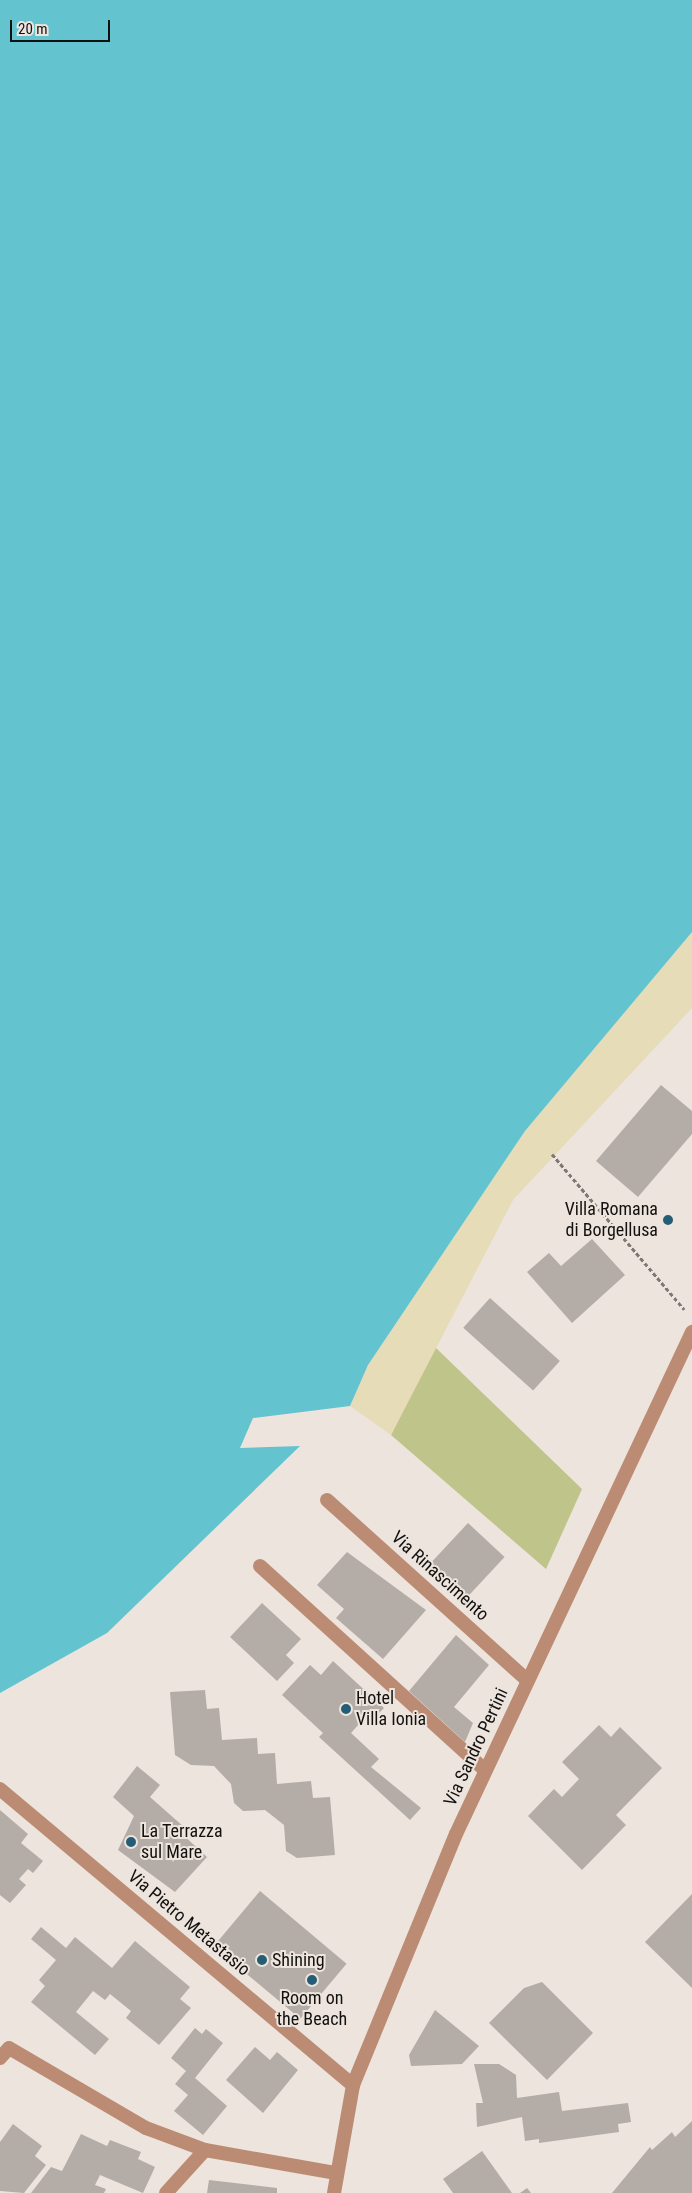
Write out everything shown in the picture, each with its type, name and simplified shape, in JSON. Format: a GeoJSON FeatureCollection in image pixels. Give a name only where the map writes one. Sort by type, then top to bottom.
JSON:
{"type":"FeatureCollection","features":[{"type":"Feature","properties":{"kind":"street","name":"Via Sandro Pertini"},"geometry":{"type":"LineString","coordinates":[[334,2193],[335,2173],[353,2085],[485,1770],[692,1332]]}},
{"type":"Feature","properties":{"kind":"street","name":"Via Rinascimento"},"geometry":{"type":"LineString","coordinates":[[327,1500],[528,1681]]}},
{"type":"Feature","properties":{"kind":"street"},"geometry":{"type":"LineString","coordinates":[[260,1566],[485,1770]]}},
{"type":"Feature","properties":{"kind":"street","name":"Via Pietro Metastasio"},"geometry":{"type":"LineString","coordinates":[[0,1789],[353,2085]]}},
{"type":"Feature","properties":{"kind":"street"},"geometry":{"type":"LineString","coordinates":[[5,2053],[146,2128],[206,2150],[335,2173]]}},
{"type":"Feature","properties":{"kind":"street"},"geometry":{"type":"LineString","coordinates":[[166,2193],[206,2150]]}},
{"type":"Feature","properties":{"kind":"path"},"geometry":{"type":"LineString","coordinates":[[552,1154],[686,1311]]}},
{"type":"Feature","properties":{"kind":"green space"},"geometry":{"type":"Polygon","coordinates":[[[435,1347],[582,1489],[546,1569],[391,1435],[435,1347]]]}},
{"type":"Feature","properties":{"kind":"sand"},"geometry":{"type":"Polygon","coordinates":[[[692,932],[692,1008],[513,1200],[391,1435],[350,1406],[368,1365],[525,1131],[692,932]]]}},
{"type":"Feature","properties":{"kind":"water"},"geometry":{"type":"Polygon","coordinates":[[[0,0],[692,0],[692,932],[525,1131],[368,1365],[350,1406],[253,1418],[240,1448],[300,1446],[107,1633],[0,1693],[0,0]]]}},
{"type":"Feature","properties":{"kind":"building"},"geometry":{"type":"Polygon","coordinates":[[[661,1085],[692,1111],[692,1134],[638,1197],[596,1161],[661,1085]]]}},
{"type":"Feature","properties":{"kind":"building"},"geometry":{"type":"Polygon","coordinates":[[[592,1239],[625,1275],[572,1323],[527,1272],[549,1253],[561,1266],[592,1239]]]}},
{"type":"Feature","properties":{"kind":"building"},"geometry":{"type":"Polygon","coordinates":[[[490,1298],[560,1361],[533,1391],[463,1328],[490,1298]]]}},
{"type":"Feature","properties":{"kind":"building"},"geometry":{"type":"Polygon","coordinates":[[[468,1523],[505,1557],[466,1599],[429,1565],[468,1523]]]}},
{"type":"Feature","properties":{"kind":"building"},"geometry":{"type":"Polygon","coordinates":[[[347,1552],[426,1610],[383,1659],[336,1618],[344,1609],[317,1585],[347,1552]]]}},
{"type":"Feature","properties":{"kind":"building"},"geometry":{"type":"Polygon","coordinates":[[[262,1603],[301,1639],[286,1655],[294,1663],[277,1681],[230,1637],[262,1603]]]}},
{"type":"Feature","properties":{"kind":"building"},"geometry":{"type":"Polygon","coordinates":[[[456,1635],[489,1665],[454,1707],[473,1723],[465,1742],[409,1691],[456,1635]]]}},
{"type":"Feature","properties":{"kind":"building"},"geometry":{"type":"Polygon","coordinates":[[[333,1661],[384,1708],[374,1718],[369,1713],[351,1733],[379,1759],[371,1767],[421,1808],[410,1820],[319,1737],[323,1733],[282,1695],[310,1665],[321,1675],[333,1661]]]}},
{"type":"Feature","properties":{"kind":"building"},"geometry":{"type":"Polygon","coordinates":[[[205,1690],[207,1709],[219,1708],[222,1740],[257,1738],[258,1754],[275,1753],[277,1784],[311,1781],[313,1798],[330,1797],[335,1855],[297,1858],[286,1851],[284,1825],[265,1810],[243,1811],[234,1803],[231,1784],[214,1766],[191,1765],[175,1755],[170,1692],[205,1690]]]}},
{"type":"Feature","properties":{"kind":"building"},"geometry":{"type":"Polygon","coordinates":[[[599,1725],[611,1737],[620,1727],[662,1768],[616,1815],[626,1825],[582,1870],[528,1816],[554,1789],[562,1797],[579,1779],[562,1762],[599,1725]]]}},
{"type":"Feature","properties":{"kind":"building"},"geometry":{"type":"Polygon","coordinates":[[[137,1766],[160,1785],[150,1797],[184,1827],[180,1832],[207,1857],[175,1892],[118,1850],[134,1816],[113,1797],[137,1766]]]}},
{"type":"Feature","properties":{"kind":"building"},"geometry":{"type":"Polygon","coordinates":[[[0,1810],[28,1834],[21,1843],[43,1861],[33,1873],[28,1869],[19,1879],[26,1885],[10,1903],[0,1895],[0,1810]]]}},
{"type":"Feature","properties":{"kind":"building"},"geometry":{"type":"Polygon","coordinates":[[[260,1891],[347,1964],[300,2019],[214,1946],[260,1891]]]}},
{"type":"Feature","properties":{"kind":"building"},"geometry":{"type":"Polygon","coordinates":[[[692,1894],[692,1988],[645,1942],[692,1894]]]}},
{"type":"Feature","properties":{"kind":"building"},"geometry":{"type":"Polygon","coordinates":[[[41,1927],[66,1948],[75,1937],[112,1968],[135,1941],[190,1987],[180,1999],[191,2008],[159,2045],[126,2018],[131,2011],[110,1994],[105,2000],[93,1991],[76,2012],[109,2039],[95,2055],[31,2002],[45,1986],[39,1980],[56,1960],[31,1939],[41,1927]]]}},
{"type":"Feature","properties":{"kind":"building"},"geometry":{"type":"Polygon","coordinates":[[[542,1982],[593,2033],[547,2080],[489,2023],[524,1988],[542,1982]]]}},
{"type":"Feature","properties":{"kind":"building"},"geometry":{"type":"Polygon","coordinates":[[[435,2010],[479,2046],[462,2064],[411,2066],[409,2055],[435,2010]]]}},
{"type":"Feature","properties":{"kind":"building"},"geometry":{"type":"Polygon","coordinates":[[[195,2028],[202,2034],[206,2029],[223,2043],[195,2078],[227,2106],[203,2135],[174,2111],[188,2095],[175,2084],[186,2071],[171,2058],[195,2028]]]}},
{"type":"Feature","properties":{"kind":"building"},"geometry":{"type":"Polygon","coordinates":[[[255,2047],[270,2060],[277,2052],[298,2070],[263,2113],[226,2080],[255,2047]]]}},
{"type":"Feature","properties":{"kind":"building"},"geometry":{"type":"Polygon","coordinates":[[[474,2064],[499,2064],[516,2075],[517,2098],[559,2092],[562,2111],[628,2103],[631,2122],[618,2124],[619,2132],[539,2143],[539,2139],[525,2141],[522,2117],[477,2127],[476,2103],[483,2103],[474,2064]]]}},
{"type":"Feature","properties":{"kind":"building"},"geometry":{"type":"Polygon","coordinates":[[[692,2121],[692,2193],[612,2193],[650,2147],[652,2150],[672,2132],[675,2137],[692,2121]]]}},
{"type":"Feature","properties":{"kind":"building"},"geometry":{"type":"Polygon","coordinates":[[[13,2124],[42,2146],[35,2156],[46,2165],[24,2193],[0,2191],[0,2142],[13,2124]]]}},
{"type":"Feature","properties":{"kind":"building"},"geometry":{"type":"Polygon","coordinates":[[[81,2134],[107,2146],[110,2140],[141,2152],[138,2159],[155,2167],[143,2193],[100,2175],[95,2185],[106,2189],[104,2193],[31,2193],[51,2167],[62,2171],[81,2134]]]}},
{"type":"Feature","properties":{"kind":"building"},"geometry":{"type":"Polygon","coordinates":[[[482,2151],[512,2193],[453,2193],[443,2179],[482,2151]]]}},
{"type":"Feature","properties":{"kind":"building"},"geometry":{"type":"Polygon","coordinates":[[[209,2180],[277,2188],[277,2193],[207,2193],[209,2180]]]}},
{"type":"Feature","properties":{"kind":"building"},"geometry":{"type":"Polygon","coordinates":[[[527,2188],[531,2193],[520,2193],[527,2188]]]}},
{"type":"Feature","properties":{"kind":"place","name":"Villa Romana di Borgellusa"},"geometry":{"type":"Point","coordinates":[668,1220]}},
{"type":"Feature","properties":{"kind":"place","name":"Hotel Villa Ionia"},"geometry":{"type":"Point","coordinates":[346,1709]}},
{"type":"Feature","properties":{"kind":"place","name":"La Terrazza sul Mare"},"geometry":{"type":"Point","coordinates":[131,1842]}},
{"type":"Feature","properties":{"kind":"place","name":"Shining"},"geometry":{"type":"Point","coordinates":[262,1960]}},
{"type":"Feature","properties":{"kind":"place","name":"Room on the Beach"},"geometry":{"type":"Point","coordinates":[312,1980]}}]}
